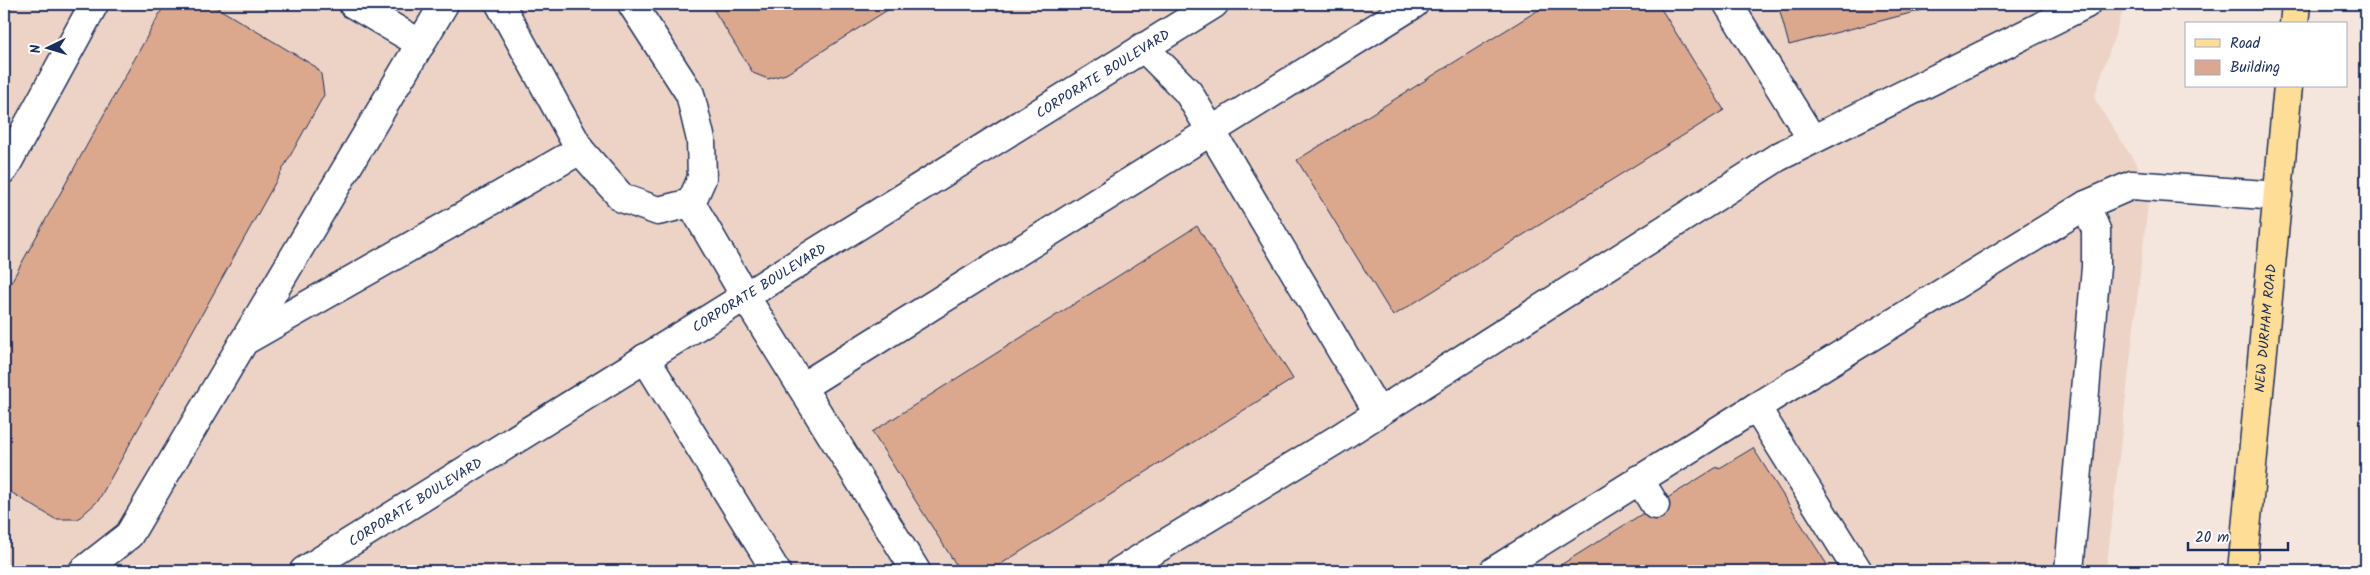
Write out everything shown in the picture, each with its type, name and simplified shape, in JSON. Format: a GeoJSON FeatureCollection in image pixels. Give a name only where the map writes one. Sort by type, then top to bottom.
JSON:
{"type":"FeatureCollection","features":[{"type":"Feature","properties":{"kind":"main road"},"geometry":{"type":"LineString","coordinates":[[2294,22],[2296,4]]}},
{"type":"Feature","properties":{"kind":"main road","name":"NEW DURHAM ROAD"},"geometry":{"type":"LineString","coordinates":[[2242,571],[2288,88]]}},
{"type":"Feature","properties":{"kind":"street"},"geometry":{"type":"LineString","coordinates":[[4,169],[94,4]]}},
{"type":"Feature","properties":{"kind":"street"},"geometry":{"type":"LineString","coordinates":[[353,4],[421,44]]}},
{"type":"Feature","properties":{"kind":"street"},"geometry":{"type":"LineString","coordinates":[[83,571],[129,535],[444,4]]}},
{"type":"Feature","properties":{"kind":"street"},"geometry":{"type":"LineString","coordinates":[[500,4],[580,150],[622,198],[658,211],[691,203]]}},
{"type":"Feature","properties":{"kind":"street"},"geometry":{"type":"LineString","coordinates":[[632,4],[690,94],[701,140],[702,178],[691,203]]}},
{"type":"Feature","properties":{"kind":"street","name":"CORPORATE BOULEVARD"},"geometry":{"type":"LineString","coordinates":[[304,571],[1214,4]]}},
{"type":"Feature","properties":{"kind":"street"},"geometry":{"type":"LineString","coordinates":[[802,387],[1414,4]]}},
{"type":"Feature","properties":{"kind":"street"},"geometry":{"type":"LineString","coordinates":[[1728,4],[1812,139]]}},
{"type":"Feature","properties":{"kind":"street"},"geometry":{"type":"LineString","coordinates":[[1120,571],[1378,412],[1778,156],[2086,4]]}},
{"type":"Feature","properties":{"kind":"street"},"geometry":{"type":"LineString","coordinates":[[1143,47],[1188,92],[1378,412]]}},
{"type":"Feature","properties":{"kind":"street"},"geometry":{"type":"LineString","coordinates":[[245,341],[580,150]]}},
{"type":"Feature","properties":{"kind":"street"},"geometry":{"type":"LineString","coordinates":[[1494,571],[1639,479],[2086,205],[2132,185],[2278,196]]}},
{"type":"Feature","properties":{"kind":"street"},"geometry":{"type":"LineString","coordinates":[[691,203],[745,296],[916,571]]}},
{"type":"Feature","properties":{"kind":"street"},"geometry":{"type":"LineString","coordinates":[[2069,571],[2096,267],[2096,230],[2086,205]]}},
{"type":"Feature","properties":{"kind":"street"},"geometry":{"type":"LineString","coordinates":[[645,358],[776,571]]}},
{"type":"Feature","properties":{"kind":"street"},"geometry":{"type":"LineString","coordinates":[[1756,407],[1858,571]]}},
{"type":"Feature","properties":{"kind":"street"},"geometry":{"type":"LineString","coordinates":[[1639,479],[1656,505]]}},
{"type":"Feature","properties":{"kind":"shaded area"},"geometry":{"type":"Polygon","coordinates":[[[4,4],[2125,4],[2094,98],[2150,186],[2106,571],[4,571],[4,4]]]}},
{"type":"Feature","properties":{"kind":"building"},"geometry":{"type":"Polygon","coordinates":[[[165,4],[211,4],[316,67],[321,74],[324,95],[98,501],[78,519],[55,519],[4,488],[4,295],[165,4]]]}},
{"type":"Feature","properties":{"kind":"building"},"geometry":{"type":"Polygon","coordinates":[[[710,4],[897,4],[786,74],[768,79],[753,73],[710,4]]]}},
{"type":"Feature","properties":{"kind":"building"},"geometry":{"type":"Polygon","coordinates":[[[1548,4],[1658,4],[1724,110],[1393,316],[1297,160],[1548,4]]]}},
{"type":"Feature","properties":{"kind":"building"},"geometry":{"type":"Polygon","coordinates":[[[1778,4],[1945,4],[1789,45],[1778,4]]]}},
{"type":"Feature","properties":{"kind":"building"},"geometry":{"type":"Polygon","coordinates":[[[1197,226],[1293,379],[990,571],[960,571],[872,432],[1197,226]]]}},
{"type":"Feature","properties":{"kind":"building"},"geometry":{"type":"Polygon","coordinates":[[[1753,448],[1831,571],[1551,571],[1717,467],[1718,469],[1753,448]]]}}]}
